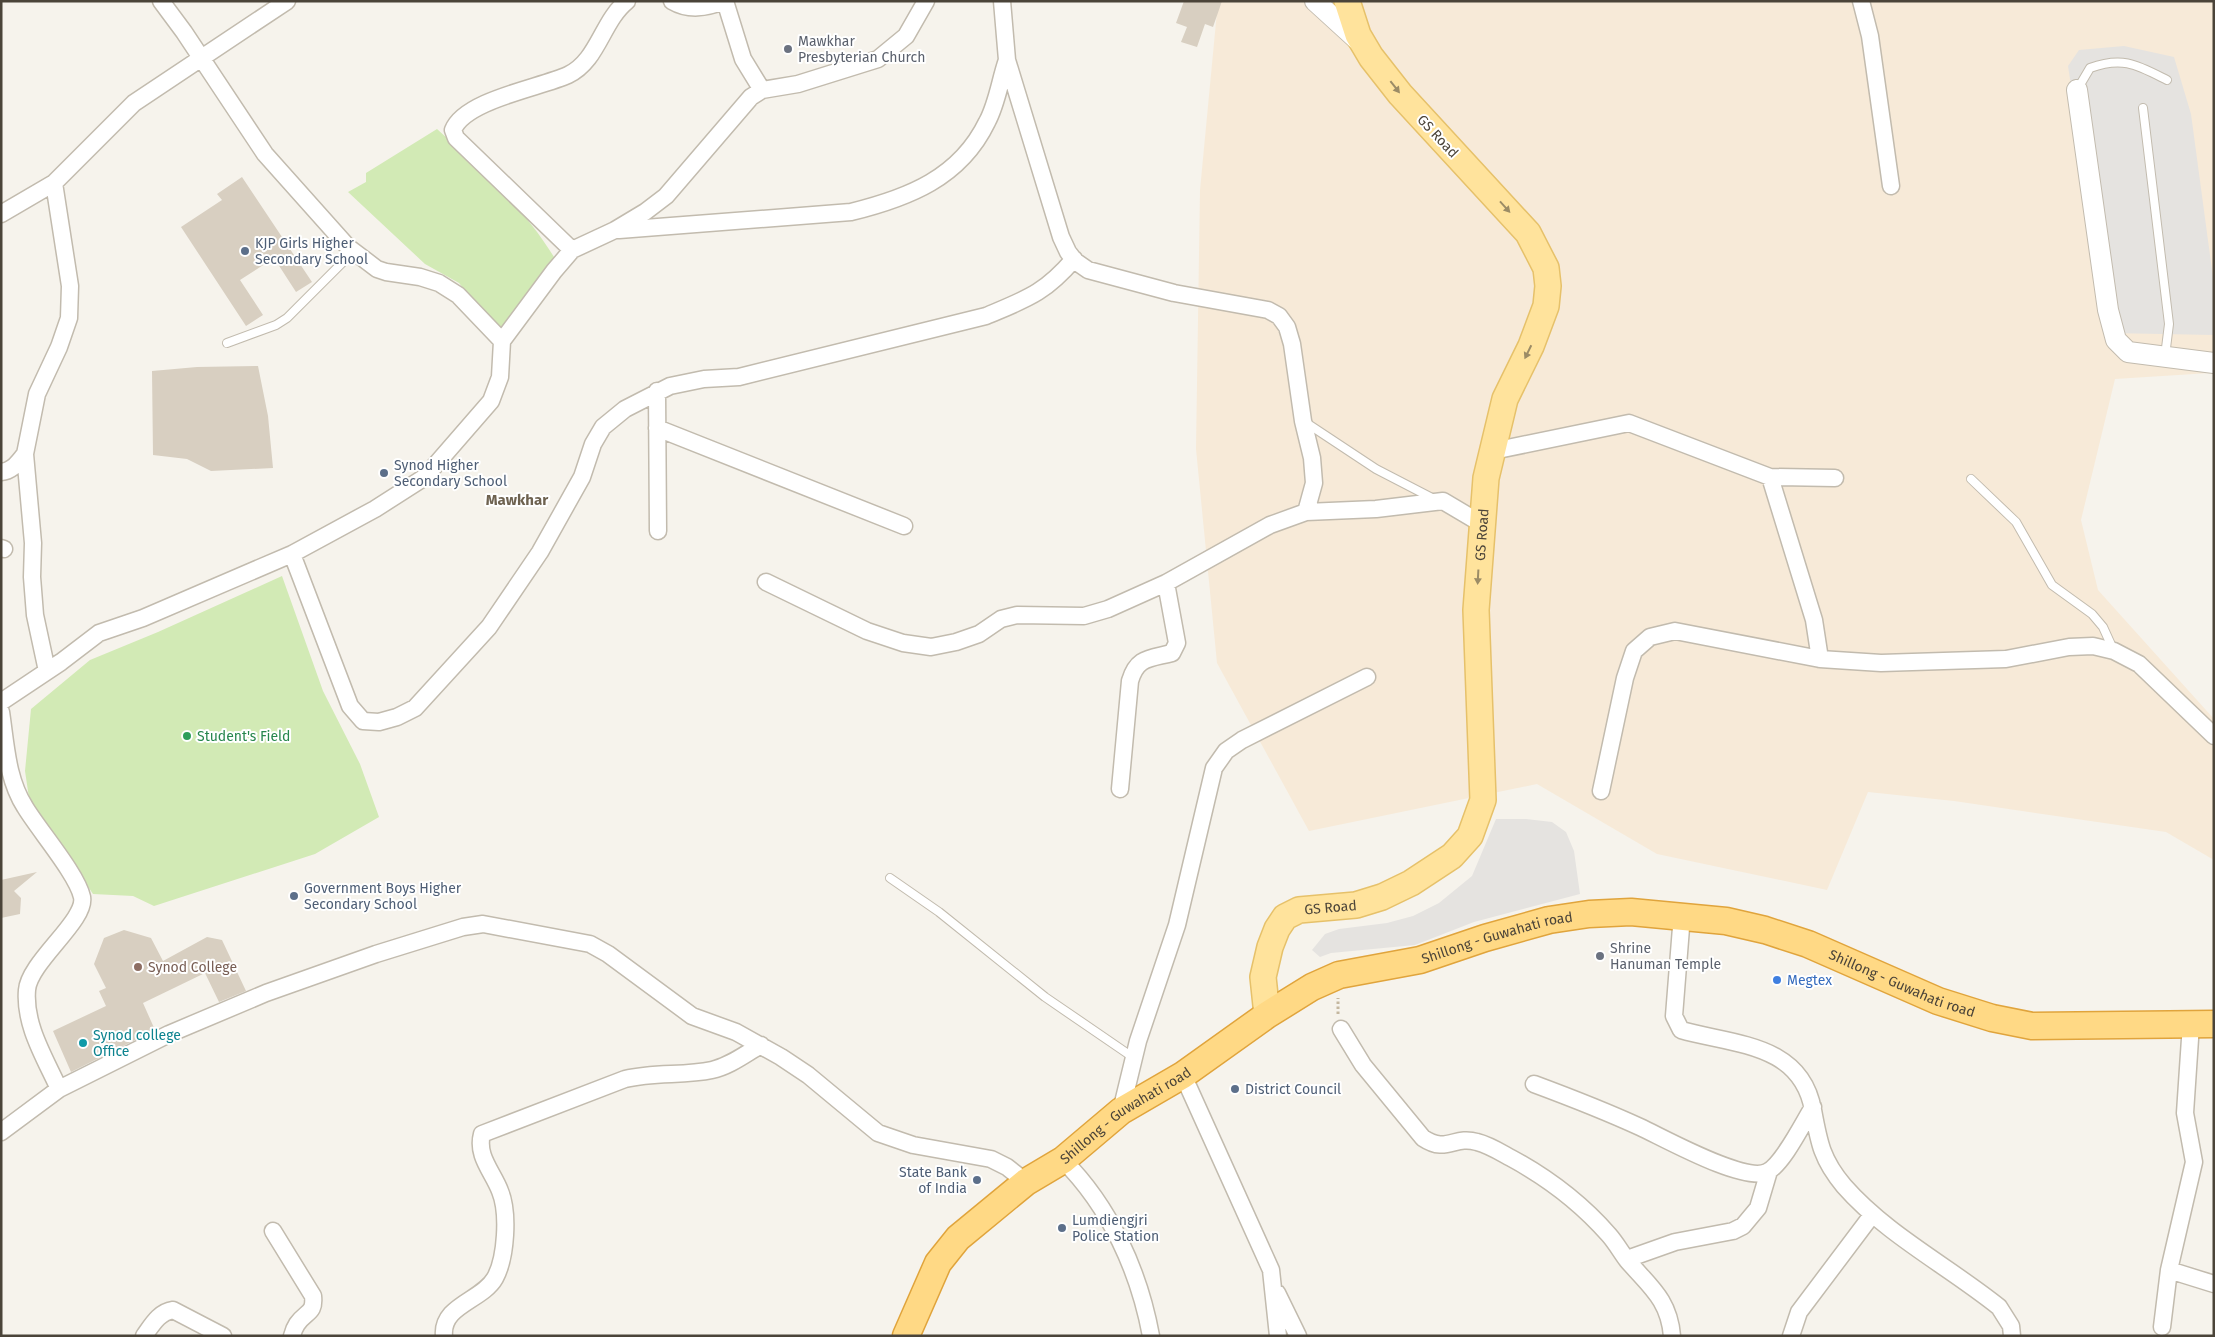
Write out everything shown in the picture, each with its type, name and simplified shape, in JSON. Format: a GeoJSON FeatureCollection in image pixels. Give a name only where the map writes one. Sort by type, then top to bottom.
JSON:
{"type":"FeatureCollection","features":[{"type":"Feature","properties":{"kind":"highway","name":"Shillong - Guwahati road"},"geometry":{"type":"LineString","coordinates":[[906,1336],[938,1263],[958,1238],[1026,1182],[1064,1160],[1121,1111],[1183,1076],[1267,1015],[1312,987],[1339,975],[1420,960],[1549,920],[1589,914],[1631,912],[1682,915],[1726,921],[1765,930],[1808,944],[1938,1001],[1992,1018],[2040,1027],[2202,1024]]}},
{"type":"Feature","properties":{"kind":"main road","name":"GS Road"},"geometry":{"type":"LineString","coordinates":[[1267,1015],[1263,977],[1270,947],[1277,929],[1286,917],[1299,910],[1356,905],[1382,897],[1411,882],[1452,856],[1470,836],[1483,800],[1476,610],[1486,478],[1505,400],[1531,346],[1546,306],[1548,286],[1546,268],[1528,233],[1400,94],[1358,35],[1347,1]]}},
{"type":"Feature","properties":{"kind":"street"},"geometry":{"type":"LineString","coordinates":[[161,1],[265,154],[312,209],[354,251],[377,269],[439,282],[458,295],[502,341]]}},
{"type":"Feature","properties":{"kind":"street"},"geometry":{"type":"LineString","coordinates":[[1,214],[54,183],[134,103],[200,57],[287,1]]}},
{"type":"Feature","properties":{"kind":"street"},"geometry":{"type":"LineString","coordinates":[[572,250],[456,138],[453,130],[456,123],[482,105],[574,72],[601,40],[611,17],[627,1]]}},
{"type":"Feature","properties":{"kind":"street"},"geometry":{"type":"LineString","coordinates":[[672,1],[681,7],[698,8],[725,1],[743,59],[762,90]]}},
{"type":"Feature","properties":{"kind":"street"},"geometry":{"type":"LineString","coordinates":[[1,702],[99,633],[143,618],[292,554],[376,509],[425,477],[491,401],[500,377],[502,341],[518,317],[572,250],[615,230],[666,196],[751,97],[762,90],[798,84],[878,58],[906,36],[926,1]]}},
{"type":"Feature","properties":{"kind":"street"},"geometry":{"type":"LineString","coordinates":[[1002,1],[1006,60],[1061,238],[1074,260],[1088,270],[1174,293],[1268,310],[1279,316],[1287,328],[1292,344],[1303,420],[1312,458],[1314,483],[1306,512]]}},
{"type":"Feature","properties":{"kind":"street"},"geometry":{"type":"LineString","coordinates":[[1315,1],[1366,48]]}},
{"type":"Feature","properties":{"kind":"street"},"geometry":{"type":"LineString","coordinates":[[1359,1],[1366,48]]}},
{"type":"Feature","properties":{"kind":"street"},"geometry":{"type":"LineString","coordinates":[[1861,1],[1870,36],[1891,186]]}},
{"type":"Feature","properties":{"kind":"street"},"geometry":{"type":"LineString","coordinates":[[615,230],[851,212],[883,204],[911,193],[936,180],[960,162],[975,144],[988,121],[1006,60]]}},
{"type":"Feature","properties":{"kind":"street"},"geometry":{"type":"LineString","coordinates":[[2077,90],[2108,310],[2116,340],[2128,352],[2214,363]]}},
{"type":"Feature","properties":{"kind":"street"},"geometry":{"type":"LineString","coordinates":[[47,671],[35,616],[32,577],[33,543],[25,454],[37,394],[59,347],[69,318],[71,303],[54,183]]}},
{"type":"Feature","properties":{"kind":"street"},"geometry":{"type":"LineString","coordinates":[[292,554],[350,706],[363,721],[379,722],[398,717],[415,708],[488,628],[545,544],[582,477],[593,444],[603,427],[625,409],[670,386],[704,379],[739,377],[986,316],[1021,302],[1052,284],[1074,260]]}},
{"type":"Feature","properties":{"kind":"street"},"geometry":{"type":"LineString","coordinates":[[657,391],[658,531]]}},
{"type":"Feature","properties":{"kind":"street"},"geometry":{"type":"LineString","coordinates":[[1493,451],[1629,423],[1770,478],[1835,478]]}},
{"type":"Feature","properties":{"kind":"street"},"geometry":{"type":"LineString","coordinates":[[657,428],[904,526]]}},
{"type":"Feature","properties":{"kind":"street"},"geometry":{"type":"LineString","coordinates":[[1,472],[8,471],[14,467],[25,454]]}},
{"type":"Feature","properties":{"kind":"street"},"geometry":{"type":"LineString","coordinates":[[1770,478],[1814,620],[1820,659]]}},
{"type":"Feature","properties":{"kind":"street"},"geometry":{"type":"LineString","coordinates":[[766,582],[867,631],[903,643],[931,647],[956,642],[979,634],[1001,619],[1017,615],[1084,616],[1108,609],[1166,583],[1270,525],[1306,512],[1376,510],[1443,501],[1482,524]]}},
{"type":"Feature","properties":{"kind":"street"},"geometry":{"type":"LineString","coordinates":[[1120,789],[1130,681],[1134,668],[1138,663],[1172,653],[1176,649],[1177,642],[1166,583]]}},
{"type":"Feature","properties":{"kind":"street"},"geometry":{"type":"LineString","coordinates":[[1601,791],[1625,678],[1634,651],[1650,637],[1674,631],[1820,659],[1881,664],[2006,659],[2069,647],[2093,646],[2114,650],[2139,664],[2214,736]]}},
{"type":"Feature","properties":{"kind":"street"},"geometry":{"type":"LineString","coordinates":[[1121,1111],[1134,1058],[1177,925],[1214,768],[1226,751],[1242,740],[1367,677]]}},
{"type":"Feature","properties":{"kind":"street"},"geometry":{"type":"LineString","coordinates":[[1,712],[14,787],[24,807],[71,876],[82,898],[82,905],[74,919],[37,967],[27,987],[29,1022],[59,1090]]}},
{"type":"Feature","properties":{"kind":"street"},"geometry":{"type":"LineString","coordinates":[[1682,915],[1674,1016],[1681,1030],[1753,1046],[1780,1058],[1792,1068],[1803,1084],[1813,1107],[1819,1147],[1828,1165],[1843,1184],[1872,1215],[1999,1307],[2011,1326],[2012,1336]]}},
{"type":"Feature","properties":{"kind":"street"},"geometry":{"type":"LineString","coordinates":[[1,1132],[59,1090],[169,1034],[266,993],[376,954],[463,927],[483,924],[590,944],[614,958],[692,1016],[736,1032],[761,1045],[808,1075],[878,1133],[913,1144],[991,1159],[1007,1167],[1026,1182]]}},
{"type":"Feature","properties":{"kind":"street"},"geometry":{"type":"LineString","coordinates":[[2162,1327],[2169,1270],[2194,1162],[2185,1113],[2202,1024]]}},
{"type":"Feature","properties":{"kind":"street"},"geometry":{"type":"LineString","coordinates":[[1341,1029],[1363,1065],[1423,1138],[1434,1145],[1440,1146],[1464,1140],[1476,1142],[1530,1168],[1569,1195],[1609,1235],[1665,1304],[1670,1318],[1672,1336]]}},
{"type":"Feature","properties":{"kind":"street"},"geometry":{"type":"LineString","coordinates":[[444,1336],[443,1328],[452,1312],[486,1288],[495,1278],[505,1238],[505,1215],[501,1192],[482,1155],[480,1143],[482,1134],[625,1079],[643,1074],[710,1070],[726,1065],[761,1045]]}},
{"type":"Feature","properties":{"kind":"street"},"geometry":{"type":"LineString","coordinates":[[1183,1076],[1271,1270],[1278,1336]]}},
{"type":"Feature","properties":{"kind":"street"},"geometry":{"type":"LineString","coordinates":[[1534,1084],[1639,1126],[1707,1159],[1751,1174],[1763,1174],[1770,1171],[1776,1165],[1813,1107]]}},
{"type":"Feature","properties":{"kind":"street"},"geometry":{"type":"LineString","coordinates":[[1064,1160],[1085,1181],[1125,1250],[1145,1301],[1151,1336]]}},
{"type":"Feature","properties":{"kind":"street"},"geometry":{"type":"LineString","coordinates":[[1627,1259],[1674,1242],[1733,1231],[1743,1226],[1758,1208],[1770,1171]]}},
{"type":"Feature","properties":{"kind":"street"},"geometry":{"type":"LineString","coordinates":[[1791,1336],[1799,1312],[1872,1215]]}},
{"type":"Feature","properties":{"kind":"street"},"geometry":{"type":"LineString","coordinates":[[273,1231],[313,1296],[314,1304],[311,1311],[296,1324],[292,1336]]}},
{"type":"Feature","properties":{"kind":"street"},"geometry":{"type":"LineString","coordinates":[[2169,1270],[2214,1284]]}},
{"type":"Feature","properties":{"kind":"street"},"geometry":{"type":"LineString","coordinates":[[1274,1287],[1298,1336]]}},
{"type":"Feature","properties":{"kind":"street"},"geometry":{"type":"LineString","coordinates":[[144,1336],[159,1316],[173,1310],[223,1336]]}},
{"type":"Feature","properties":{"kind":"lane"},"geometry":{"type":"LineString","coordinates":[[2077,90],[2090,68],[2110,62],[2129,63],[2167,80]]}},
{"type":"Feature","properties":{"kind":"lane"},"geometry":{"type":"LineString","coordinates":[[2143,108],[2169,324],[2165,358]]}},
{"type":"Feature","properties":{"kind":"lane"},"geometry":{"type":"LineString","coordinates":[[227,343],[276,325],[287,318],[354,251]]}},
{"type":"Feature","properties":{"kind":"lane"},"geometry":{"type":"LineString","coordinates":[[1303,420],[1376,469],[1431,498],[1443,501]]}},
{"type":"Feature","properties":{"kind":"lane"},"geometry":{"type":"LineString","coordinates":[[1971,479],[2016,522],[2052,585],[2092,614],[2103,628],[2114,650]]}},
{"type":"Feature","properties":{"kind":"lane"},"geometry":{"type":"LineString","coordinates":[[890,878],[939,912],[1045,997],[1134,1058]]}},
{"type":"Feature","properties":{"kind":"path"},"geometry":{"type":"LineString","coordinates":[[1339,975],[1338,1018],[1341,1029]]}},
{"type":"Feature","properties":{"kind":"shaded area"},"geometry":{"type":"Polygon","coordinates":[[[1218,1],[2214,1],[2214,359],[2210,373],[2115,379],[2081,520],[2098,590],[2214,719],[2214,860],[2166,832],[1954,801],[1868,792],[1827,890],[1657,854],[1537,784],[1309,831],[1217,663],[1196,449],[1200,190],[1218,1]]]}},
{"type":"Feature","properties":{"kind":"shaded area"},"geometry":{"type":"Polygon","coordinates":[[[2124,46],[2174,57],[2191,114],[2214,285],[2214,335],[2109,333],[2068,66],[2079,50],[2124,46]]]}},
{"type":"Feature","properties":{"kind":"shaded area"},"geometry":{"type":"Polygon","coordinates":[[[1496,819],[1526,819],[1552,822],[1566,832],[1574,851],[1580,894],[1474,922],[1415,945],[1331,953],[1320,957],[1312,950],[1325,934],[1339,929],[1387,923],[1413,916],[1439,903],[1472,876],[1496,819]]]}},
{"type":"Feature","properties":{"kind":"green space"},"geometry":{"type":"Polygon","coordinates":[[[437,129],[517,207],[557,262],[500,333],[459,283],[425,264],[348,192],[366,182],[366,173],[437,129]]]}},
{"type":"Feature","properties":{"kind":"green space","name":"Student's Field"},"geometry":{"type":"Polygon","coordinates":[[[282,576],[323,691],[360,764],[379,817],[315,854],[154,906],[133,896],[93,894],[29,798],[25,771],[31,709],[90,660],[158,632],[282,576]]]}},
{"type":"Feature","properties":{"kind":"building"},"geometry":{"type":"Polygon","coordinates":[[[1184,1],[1222,1],[1213,27],[1205,24],[1197,47],[1181,42],[1187,27],[1176,23],[1184,1]]]}},
{"type":"Feature","properties":{"kind":"building"},"geometry":{"type":"Polygon","coordinates":[[[242,177],[312,282],[296,292],[274,258],[240,280],[263,315],[246,326],[181,227],[222,200],[217,194],[242,177]]]}},
{"type":"Feature","properties":{"kind":"building"},"geometry":{"type":"Polygon","coordinates":[[[258,366],[268,416],[273,468],[211,471],[187,459],[153,455],[152,371],[197,367],[258,366]]]}},
{"type":"Feature","properties":{"kind":"building"},"geometry":{"type":"Polygon","coordinates":[[[37,872],[14,891],[21,898],[20,914],[1,918],[1,880],[37,872]]]}},
{"type":"Feature","properties":{"kind":"building"},"geometry":{"type":"Polygon","coordinates":[[[124,930],[151,938],[163,961],[207,937],[222,940],[246,991],[219,1002],[205,973],[143,1003],[155,1030],[71,1072],[53,1031],[106,1006],[99,991],[106,988],[94,964],[104,938],[124,930]]]}},
{"type":"Feature","properties":{"kind":"place","name":"Mawkhar Presbyterian Church"},"geometry":{"type":"Point","coordinates":[788,49]}},
{"type":"Feature","properties":{"kind":"place","name":"KJP Girls Higher Secondary School"},"geometry":{"type":"Point","coordinates":[245,251]}},
{"type":"Feature","properties":{"kind":"place","name":"Synod Higher Secondary School"},"geometry":{"type":"Point","coordinates":[384,473]}},
{"type":"Feature","properties":{"kind":"place","name":"Student's Field"},"geometry":{"type":"Point","coordinates":[187,736]}},
{"type":"Feature","properties":{"kind":"place","name":"Government Boys Higher Secondary School"},"geometry":{"type":"Point","coordinates":[294,896]}},
{"type":"Feature","properties":{"kind":"place","name":"Shrine Hanuman Temple"},"geometry":{"type":"Point","coordinates":[1600,956]}},
{"type":"Feature","properties":{"kind":"place","name":"Synod College"},"geometry":{"type":"Point","coordinates":[138,967]}},
{"type":"Feature","properties":{"kind":"place","name":"Megtex"},"geometry":{"type":"Point","coordinates":[1777,980]}},
{"type":"Feature","properties":{"kind":"place","name":"Synod college Office"},"geometry":{"type":"Point","coordinates":[83,1043]}},
{"type":"Feature","properties":{"kind":"place","name":"District Council"},"geometry":{"type":"Point","coordinates":[1235,1089]}},
{"type":"Feature","properties":{"kind":"place","name":"State Bank of India"},"geometry":{"type":"Point","coordinates":[977,1180]}},
{"type":"Feature","properties":{"kind":"place","name":"Lumdiengjri Police Station"},"geometry":{"type":"Point","coordinates":[1062,1228]}},
{"type":"Feature","properties":{"kind":"district","name":"Mawkhar"},"geometry":{"type":"Point","coordinates":[517,500]}}]}
